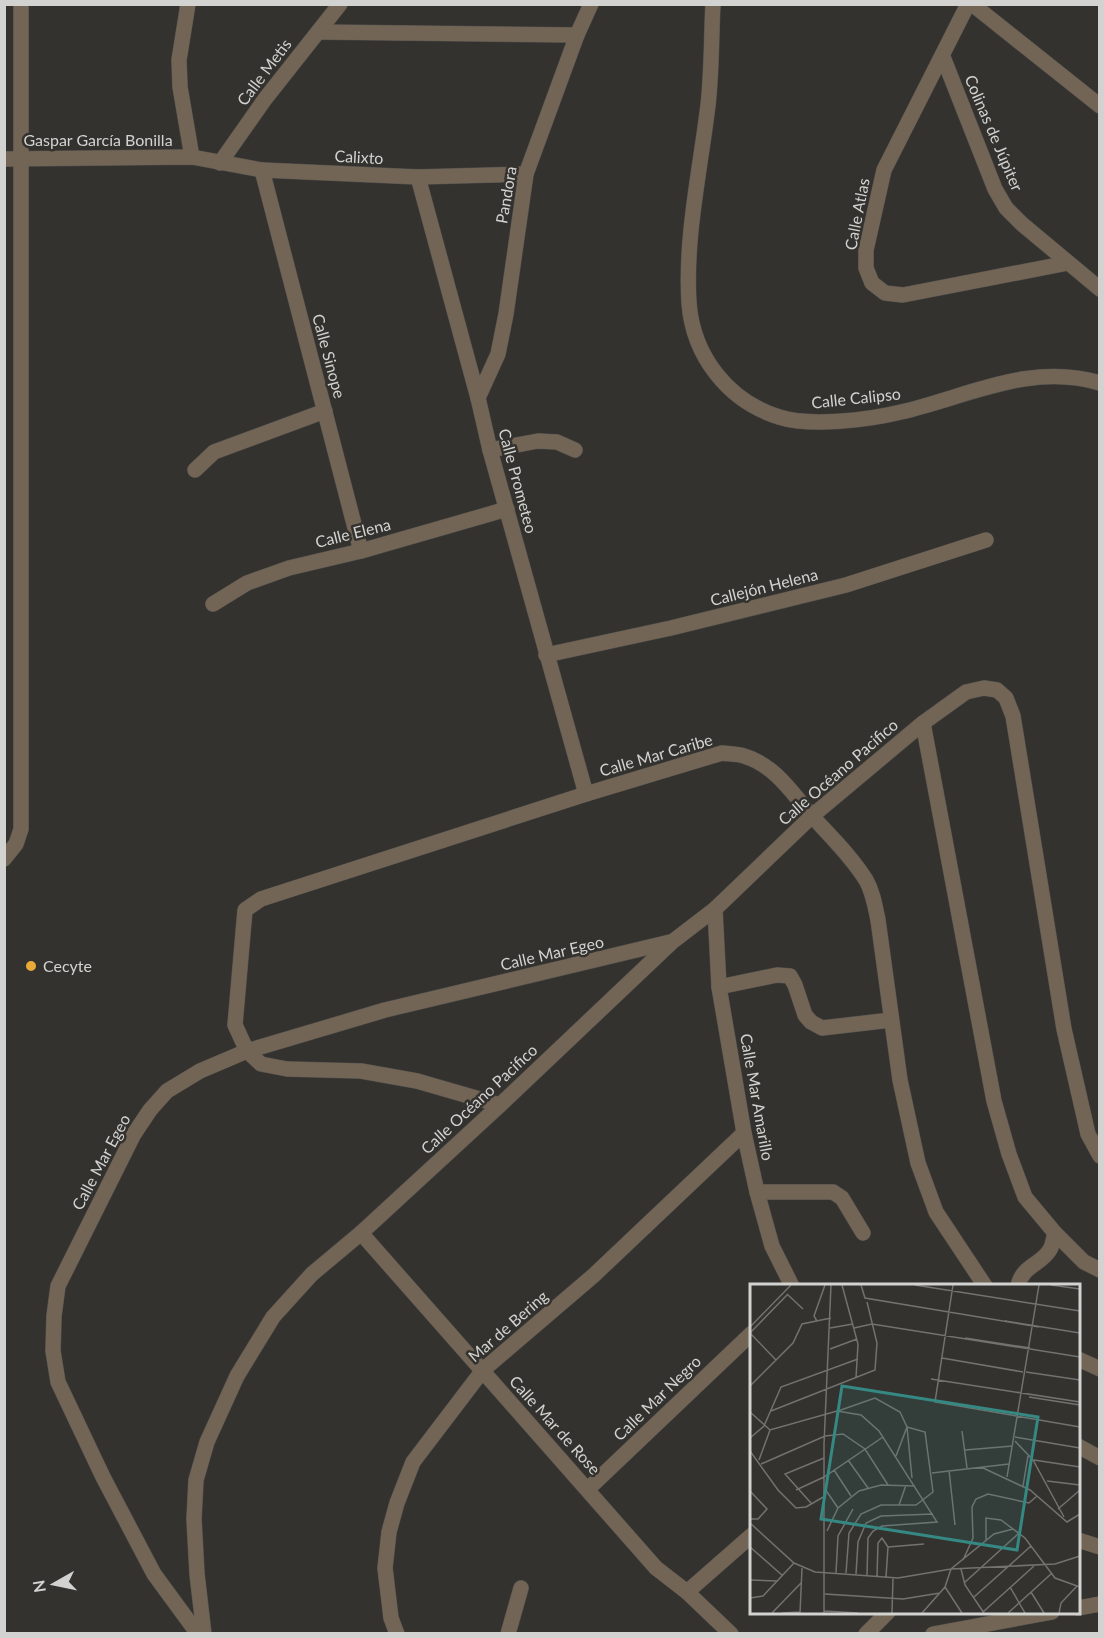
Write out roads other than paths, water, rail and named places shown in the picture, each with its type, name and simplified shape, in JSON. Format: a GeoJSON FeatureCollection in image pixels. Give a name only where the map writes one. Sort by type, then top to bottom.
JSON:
{"type":"FeatureCollection","features":[{"type":"Feature","properties":{"kind":"street"},"geometry":{"type":"LineString","coordinates":[[6,859],[16,844],[21,829],[21,4]]}},
{"type":"Feature","properties":{"kind":"street"},"geometry":{"type":"LineString","coordinates":[[188,4],[179,60],[180,87],[192,157]]}},
{"type":"Feature","properties":{"kind":"street","name":"Calle Metis"},"geometry":{"type":"LineString","coordinates":[[220,163],[265,99],[340,4]]}},
{"type":"Feature","properties":{"kind":"street","name":"Pandora"},"geometry":{"type":"LineString","coordinates":[[478,398],[498,354],[526,174],[577,35],[591,4]]}},
{"type":"Feature","properties":{"kind":"street","name":"Calle Calipso"},"geometry":{"type":"LineString","coordinates":[[713,4],[708,109],[688,254],[689,305],[698,346],[719,379],[747,402],[779,417],[813,423],[900,412],[1020,378],[1062,375],[1100,382]]}},
{"type":"Feature","properties":{"kind":"street"},"geometry":{"type":"LineString","coordinates":[[970,4],[1100,106]]}},
{"type":"Feature","properties":{"kind":"street","name":"Calle Atlas"},"geometry":{"type":"LineString","coordinates":[[970,4],[884,170],[866,250],[866,268],[873,283],[885,293],[903,295],[1068,263]]}},
{"type":"Feature","properties":{"kind":"street"},"geometry":{"type":"LineString","coordinates":[[318,32],[577,35]]}},
{"type":"Feature","properties":{"kind":"street","name":"Colinas de Júpiter"},"geometry":{"type":"LineString","coordinates":[[943,57],[995,189],[1006,208],[1100,289]]}},
{"type":"Feature","properties":{"kind":"street","name":"Gaspar García Bonilla"},"geometry":{"type":"LineString","coordinates":[[4,159],[192,157]]}},
{"type":"Feature","properties":{"kind":"street","name":"Calixto"},"geometry":{"type":"LineString","coordinates":[[192,157],[262,170],[418,177],[526,174]]}},
{"type":"Feature","properties":{"kind":"street","name":"Calle Sinope"},"geometry":{"type":"LineString","coordinates":[[262,170],[361,551]]}},
{"type":"Feature","properties":{"kind":"street","name":"Calle Prometeo"},"geometry":{"type":"LineString","coordinates":[[418,177],[490,450],[586,794]]}},
{"type":"Feature","properties":{"kind":"street"},"geometry":{"type":"LineString","coordinates":[[195,470],[214,452],[325,411]]}},
{"type":"Feature","properties":{"kind":"street"},"geometry":{"type":"LineString","coordinates":[[490,450],[538,441],[557,442],[575,450]]}},
{"type":"Feature","properties":{"kind":"street","name":"Calle Elena"},"geometry":{"type":"LineString","coordinates":[[213,604],[247,583],[289,568],[361,551],[507,509]]}},
{"type":"Feature","properties":{"kind":"street","name":"Callejón Helena"},"geometry":{"type":"LineString","coordinates":[[546,655],[681,626],[846,585],[986,540]]}},
{"type":"Feature","properties":{"kind":"street","name":"Calle Océano Pacifico"},"geometry":{"type":"LineString","coordinates":[[204,1634],[194,1519],[196,1480],[207,1442],[237,1376],[273,1317],[312,1274],[361,1233],[500,1105],[672,942],[715,909],[812,816],[923,723],[966,692],[984,688],[997,690],[1006,698],[1012,716],[1064,1029],[1088,1134],[1100,1156]]}},
{"type":"Feature","properties":{"kind":"street"},"geometry":{"type":"LineString","coordinates":[[923,723],[994,1101],[1009,1154],[1024,1197],[1084,1262],[1100,1270]]}},
{"type":"Feature","properties":{"kind":"street","name":"Calle Mar Caribe"},"geometry":{"type":"LineString","coordinates":[[247,1051],[235,1025],[245,910],[261,899],[586,794],[722,753],[745,756],[766,767],[785,782],[812,816],[844,850],[867,882],[874,900],[900,1080],[918,1163],[936,1212],[984,1284]]}},
{"type":"Feature","properties":{"kind":"street","name":"Calle Mar Amarillo"},"geometry":{"type":"LineString","coordinates":[[715,909],[719,987],[744,1133],[772,1245],[791,1284]]}},
{"type":"Feature","properties":{"kind":"street","name":"Calle Mar Egeo"},"geometry":{"type":"LineString","coordinates":[[198,1634],[154,1574],[73,1416],[58,1382],[53,1351],[58,1286],[134,1134],[150,1110],[167,1091],[200,1071],[247,1051],[385,1010],[672,942]]}},
{"type":"Feature","properties":{"kind":"street"},"geometry":{"type":"LineString","coordinates":[[719,987],[777,975],[790,976],[805,1015],[811,1023],[822,1028],[891,1020]]}},
{"type":"Feature","properties":{"kind":"street"},"geometry":{"type":"LineString","coordinates":[[247,1051],[261,1064],[287,1069],[361,1071],[417,1081],[500,1105]]}},
{"type":"Feature","properties":{"kind":"street","name":"Mar de Bering"},"geometry":{"type":"LineString","coordinates":[[397,1634],[391,1618],[385,1568],[389,1532],[397,1503],[413,1462],[483,1370],[594,1276],[744,1133]]}},
{"type":"Feature","properties":{"kind":"street"},"geometry":{"type":"LineString","coordinates":[[757,1192],[833,1192],[842,1198],[863,1233]]}},
{"type":"Feature","properties":{"kind":"street","name":"Calle Mar de Rose"},"geometry":{"type":"LineString","coordinates":[[361,1233],[656,1568],[687,1592],[731,1634]]}},
{"type":"Feature","properties":{"kind":"street"},"geometry":{"type":"LineString","coordinates":[[1018,1284],[1019,1278],[1029,1267],[1045,1258],[1051,1248],[1055,1233]]}},
{"type":"Feature","properties":{"kind":"street","name":"Calle Mar Negro"},"geometry":{"type":"LineString","coordinates":[[588,1489],[750,1335]]}},
{"type":"Feature","properties":{"kind":"street"},"geometry":{"type":"LineString","coordinates":[[1080,1360],[1100,1369]]}},
{"type":"Feature","properties":{"kind":"street"},"geometry":{"type":"LineString","coordinates":[[1080,1447],[1100,1458]]}},
{"type":"Feature","properties":{"kind":"street"},"geometry":{"type":"LineString","coordinates":[[687,1592],[750,1537]]}},
{"type":"Feature","properties":{"kind":"street"},"geometry":{"type":"LineString","coordinates":[[1080,1540],[1100,1547]]}},
{"type":"Feature","properties":{"kind":"street"},"geometry":{"type":"LineString","coordinates":[[508,1634],[520,1588]]}},
{"type":"Feature","properties":{"kind":"street"},"geometry":{"type":"LineString","coordinates":[[1080,1608],[1100,1604]]}},
{"type":"Feature","properties":{"kind":"street"},"geometry":{"type":"LineString","coordinates":[[866,1634],[886,1614]]}},
{"type":"Feature","properties":{"kind":"street"},"geometry":{"type":"LineString","coordinates":[[933,1634],[1041,1614]]}},
{"type":"Feature","properties":{"kind":"place","name":"Cecyte"},"geometry":{"type":"Point","coordinates":[31,966]}}]}
